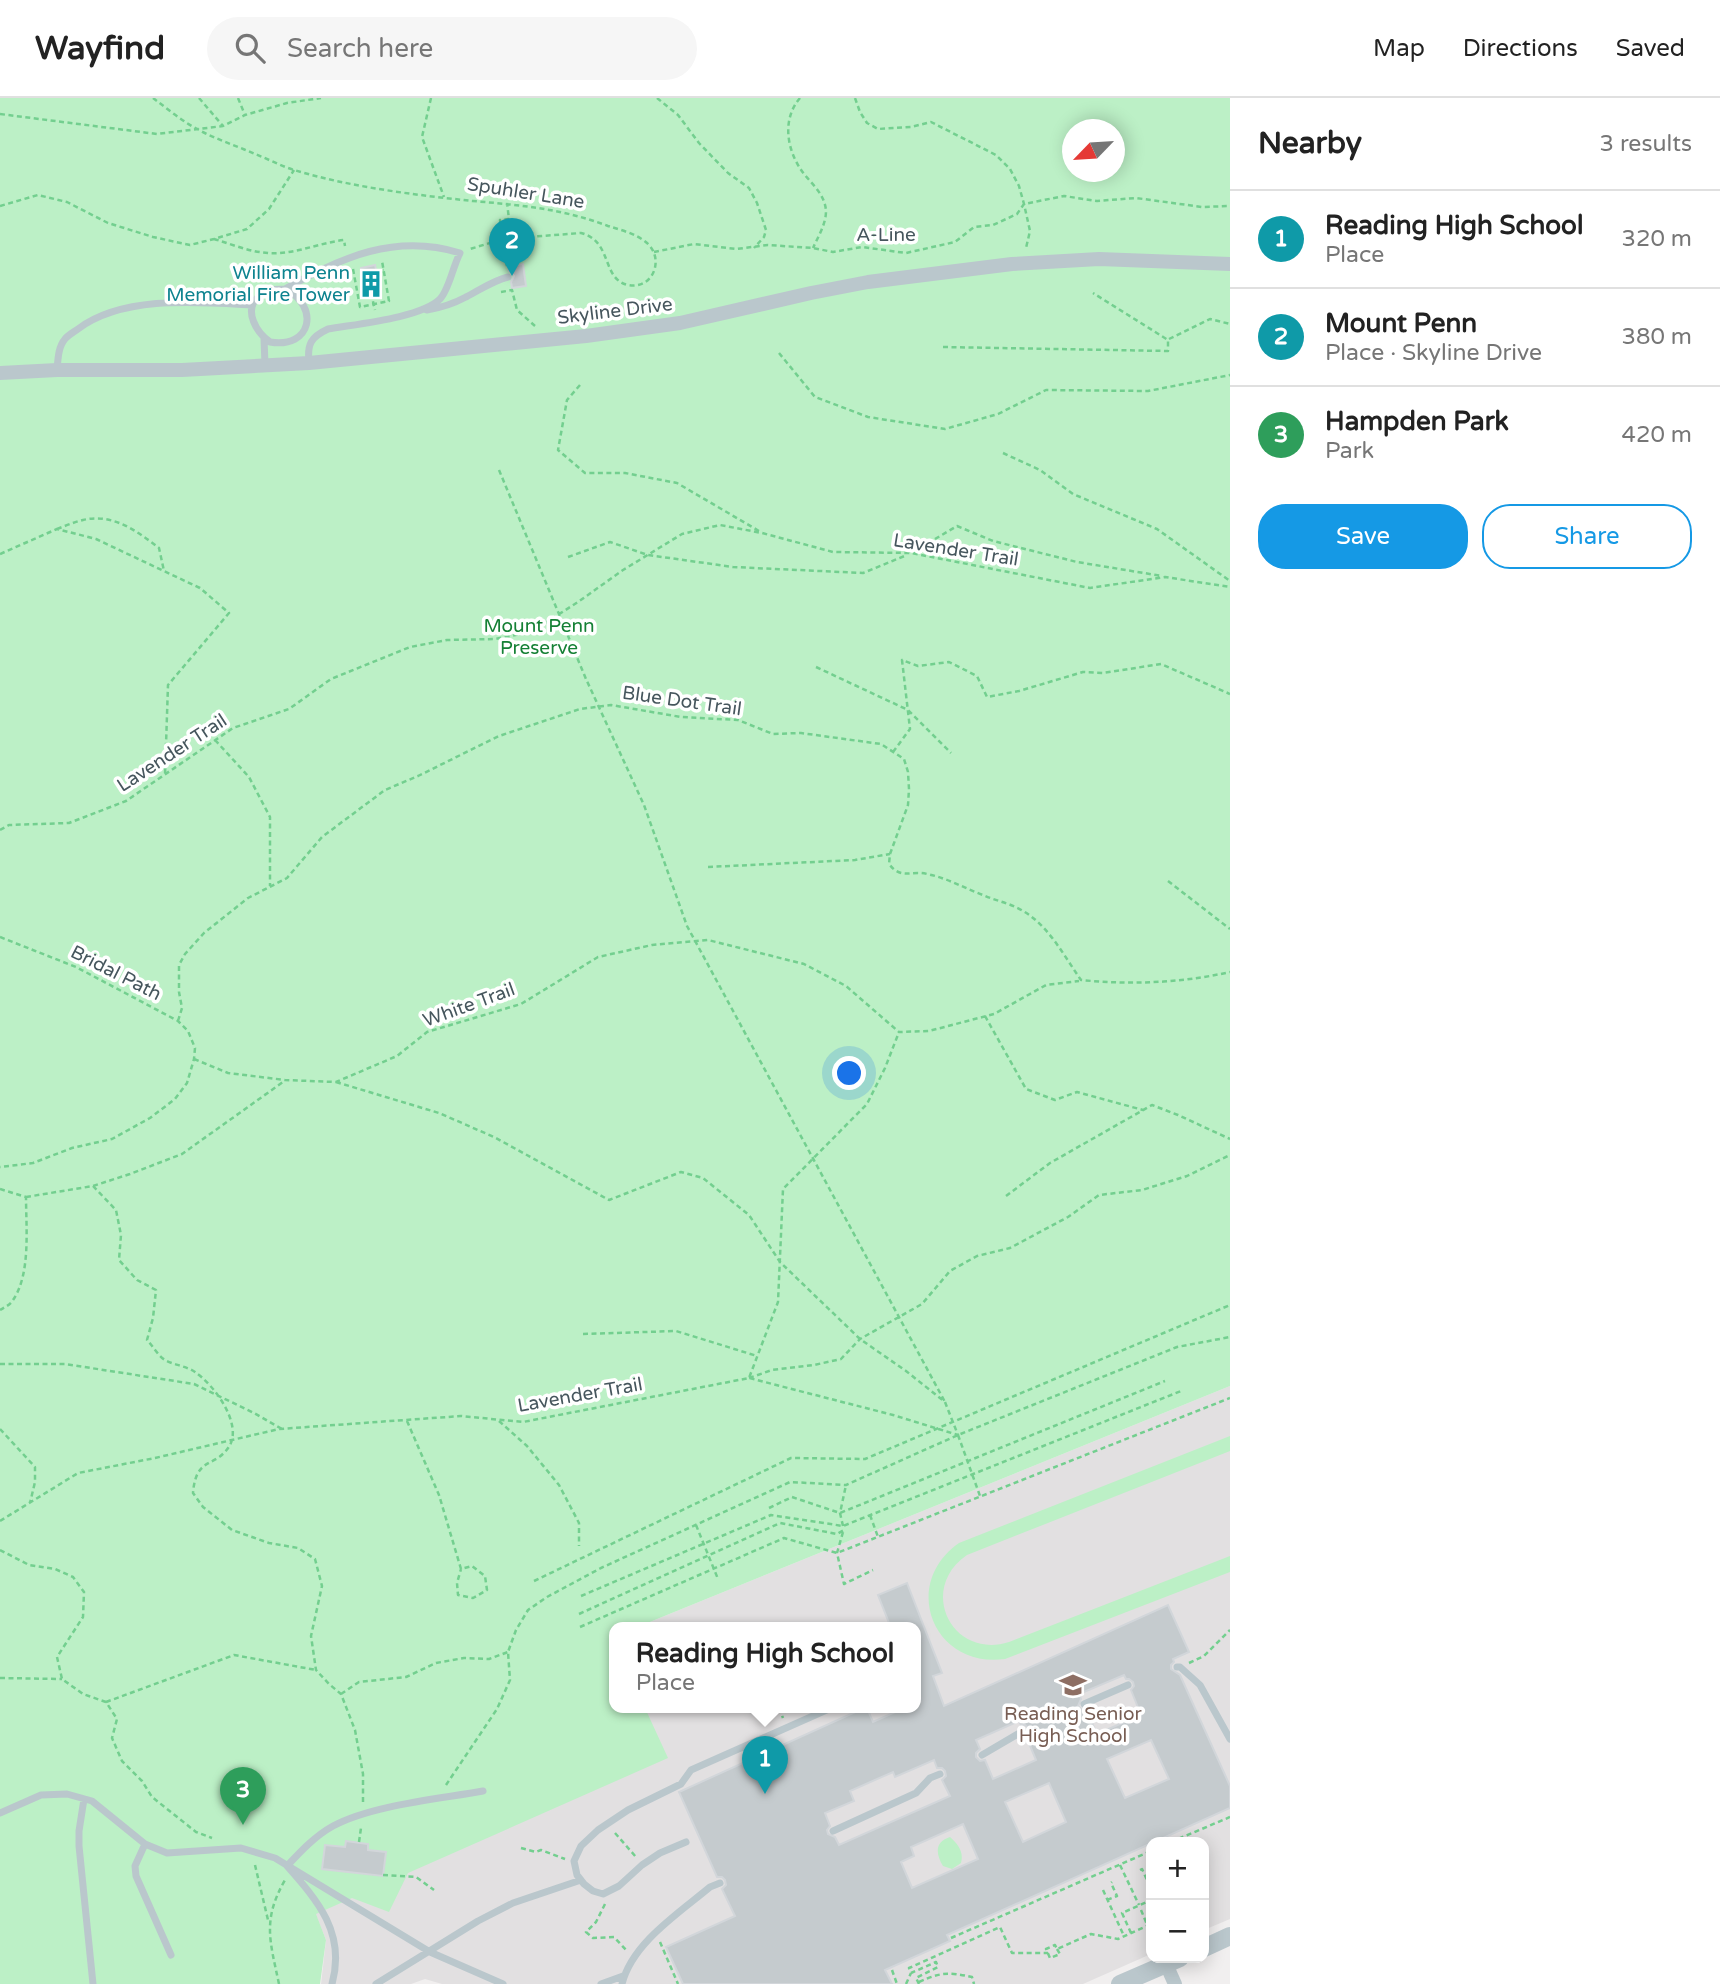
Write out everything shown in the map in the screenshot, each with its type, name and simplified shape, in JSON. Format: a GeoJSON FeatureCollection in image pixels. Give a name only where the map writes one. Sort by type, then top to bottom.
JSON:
{"type":"FeatureCollection","features":[{"type":"Feature","properties":{"kind":"street","name":"Skyline Drive"},"geometry":{"type":"LineString","coordinates":[[0,373],[265,366],[308,357],[630,330],[680,323],[869,282],[1012,264],[1099,259],[1230,264]]}},
{"type":"Feature","properties":{"kind":"street"},"geometry":{"type":"LineString","coordinates":[[1209,1946],[1230,1936]]}},
{"type":"Feature","properties":{"kind":"street"},"geometry":{"type":"LineString","coordinates":[[1120,1984],[1168,1963]]}},
{"type":"Feature","properties":{"kind":"street"},"geometry":{"type":"LineString","coordinates":[[1173,1963],[1175,1984]]}},
{"type":"Feature","properties":{"kind":"lane"},"geometry":{"type":"LineString","coordinates":[[304,333],[288,342],[271,342],[256,329],[252,305],[259,295],[285,289],[347,257],[379,248],[416,244],[460,253],[446,292],[439,300],[416,313]]}},
{"type":"Feature","properties":{"kind":"lane"},"geometry":{"type":"LineString","coordinates":[[308,357],[312,340],[328,329],[442,307],[508,276]]}},
{"type":"Feature","properties":{"kind":"lane"},"geometry":{"type":"LineString","coordinates":[[285,289],[297,295],[304,304],[307,313],[304,333],[308,357]]}},
{"type":"Feature","properties":{"kind":"lane"},"geometry":{"type":"LineString","coordinates":[[57,370],[64,340],[89,321],[117,310],[153,303],[252,305]]}},
{"type":"Feature","properties":{"kind":"lane"},"geometry":{"type":"LineString","coordinates":[[264,338],[265,366]]}},
{"type":"Feature","properties":{"kind":"lane"},"geometry":{"type":"LineString","coordinates":[[1177,1667],[1200,1685],[1230,1739]]}},
{"type":"Feature","properties":{"kind":"lane"},"geometry":{"type":"LineString","coordinates":[[1084,1704],[1128,1685]]}},
{"type":"Feature","properties":{"kind":"lane"},"geometry":{"type":"LineString","coordinates":[[685,1842],[660,1853],[619,1886],[603,1894],[593,1891],[577,1875],[574,1861],[581,1846],[598,1830],[628,1810],[681,1784],[691,1770],[820,1713]]}},
{"type":"Feature","properties":{"kind":"lane"},"geometry":{"type":"LineString","coordinates":[[982,1755],[1023,1731]]}},
{"type":"Feature","properties":{"kind":"lane"},"geometry":{"type":"LineString","coordinates":[[833,1831],[916,1793],[930,1778],[940,1774]]}},
{"type":"Feature","properties":{"kind":"lane"},"geometry":{"type":"LineString","coordinates":[[289,1868],[301,1851],[334,1826],[362,1815],[483,1791]]}},
{"type":"Feature","properties":{"kind":"lane"},"geometry":{"type":"LineString","coordinates":[[0,1813],[41,1795],[67,1794],[92,1801],[145,1844],[167,1853],[241,1848],[275,1858],[430,1952],[503,1984]]}},
{"type":"Feature","properties":{"kind":"lane"},"geometry":{"type":"LineString","coordinates":[[84,1799],[79,1846],[93,1984]]}},
{"type":"Feature","properties":{"kind":"lane"},"geometry":{"type":"LineString","coordinates":[[145,1844],[135,1866],[136,1876],[171,1955]]}},
{"type":"Feature","properties":{"kind":"lane"},"geometry":{"type":"LineString","coordinates":[[289,1868],[312,1894],[331,1931],[335,1951],[332,1984]]}},
{"type":"Feature","properties":{"kind":"lane"},"geometry":{"type":"LineString","coordinates":[[376,1984],[478,1920],[513,1903],[580,1880]]}},
{"type":"Feature","properties":{"kind":"lane"},"geometry":{"type":"LineString","coordinates":[[600,1984],[623,1980],[641,1948],[656,1932],[710,1887],[720,1882]]}},
{"type":"Feature","properties":{"kind":"path","name":"Spuhler Lane"},"geometry":{"type":"LineString","coordinates":[[153,98],[199,130],[293,170],[370,187],[507,203],[589,218],[639,237],[649,244],[657,261],[650,278],[643,283],[631,285],[619,282],[610,270],[597,241],[590,236],[572,234],[503,239],[460,253]]}},
{"type":"Feature","properties":{"kind":"path"},"geometry":{"type":"LineString","coordinates":[[199,98],[223,126]]}},
{"type":"Feature","properties":{"kind":"path"},"geometry":{"type":"LineString","coordinates":[[238,98],[244,115]]}},
{"type":"Feature","properties":{"kind":"path"},"geometry":{"type":"LineString","coordinates":[[0,114],[157,134],[223,126],[244,115],[287,103],[321,98]]}},
{"type":"Feature","properties":{"kind":"path"},"geometry":{"type":"LineString","coordinates":[[430,98],[422,137],[444,197]]}},
{"type":"Feature","properties":{"kind":"path"},"geometry":{"type":"LineString","coordinates":[[657,98],[678,115],[699,143],[728,173],[750,188],[766,230],[764,237],[754,248]]}},
{"type":"Feature","properties":{"kind":"path"},"geometry":{"type":"LineString","coordinates":[[800,98],[794,105],[788,124],[788,143],[803,173],[818,189],[826,211],[813,248]]}},
{"type":"Feature","properties":{"kind":"path"},"geometry":{"type":"LineString","coordinates":[[855,98],[867,123],[877,129],[911,127],[931,122],[996,155],[1010,169],[1019,186],[1030,231],[1025,250],[1012,264]]}},
{"type":"Feature","properties":{"kind":"path"},"geometry":{"type":"LineString","coordinates":[[0,206],[38,195],[67,202],[108,223],[190,245],[247,229],[269,209],[293,170]]}},
{"type":"Feature","properties":{"kind":"path","name":"A-Line"},"geometry":{"type":"LineString","coordinates":[[654,252],[694,244],[736,249],[768,245],[833,252],[862,247],[906,253],[955,242],[974,227],[993,225],[1017,214],[1024,204],[1064,196],[1097,201],[1136,198],[1202,207],[1230,206]]}},
{"type":"Feature","properties":{"kind":"path"},"geometry":{"type":"LineString","coordinates":[[506,261],[500,220],[509,219],[507,203]]}},
{"type":"Feature","properties":{"kind":"path"},"geometry":{"type":"LineString","coordinates":[[214,240],[267,253],[296,251],[344,240],[345,247]]}},
{"type":"Feature","properties":{"kind":"path"},"geometry":{"type":"LineString","coordinates":[[505,253],[521,250]]}},
{"type":"Feature","properties":{"kind":"path"},"geometry":{"type":"LineString","coordinates":[[352,266],[360,307],[389,301],[382,261]]}},
{"type":"Feature","properties":{"kind":"path"},"geometry":{"type":"LineString","coordinates":[[375,271],[384,270]]}},
{"type":"Feature","properties":{"kind":"path"},"geometry":{"type":"LineString","coordinates":[[354,274],[362,273]]}},
{"type":"Feature","properties":{"kind":"path"},"geometry":{"type":"LineString","coordinates":[[512,290],[517,310],[535,326]]}},
{"type":"Feature","properties":{"kind":"path"},"geometry":{"type":"LineString","coordinates":[[372,293],[377,320]]}},
{"type":"Feature","properties":{"kind":"path"},"geometry":{"type":"LineString","coordinates":[[1093,293],[1168,340]]}},
{"type":"Feature","properties":{"kind":"path"},"geometry":{"type":"LineString","coordinates":[[1168,340],[1210,319],[1230,324]]}},
{"type":"Feature","properties":{"kind":"path"},"geometry":{"type":"LineString","coordinates":[[943,347],[1168,351],[1168,340]]}},
{"type":"Feature","properties":{"kind":"path"},"geometry":{"type":"LineString","coordinates":[[779,353],[815,397],[868,418],[945,429],[998,414],[1046,390],[1148,391],[1230,375]]}},
{"type":"Feature","properties":{"kind":"path"},"geometry":{"type":"LineString","coordinates":[[580,385],[567,400],[558,450],[585,473],[625,474],[677,483],[762,533]]}},
{"type":"Feature","properties":{"kind":"path"},"geometry":{"type":"LineString","coordinates":[[1003,453],[1040,470],[1073,494],[1157,529],[1230,581]]}},
{"type":"Feature","properties":{"kind":"path"},"geometry":{"type":"LineString","coordinates":[[499,470],[598,706],[644,805],[687,926],[945,1402],[980,1496]]}},
{"type":"Feature","properties":{"kind":"path"},"geometry":{"type":"LineString","coordinates":[[0,554],[86,519],[112,519],[139,533],[159,548],[164,571]]}},
{"type":"Feature","properties":{"kind":"path","name":"Lavender Trail"},"geometry":{"type":"LineString","coordinates":[[0,830],[9,825],[69,823],[126,801],[233,728],[289,709],[331,679],[410,647],[447,640],[495,639],[531,632],[682,534],[720,525],[833,552],[911,553],[1090,588],[1165,577],[1230,587]]}},
{"type":"Feature","properties":{"kind":"path"},"geometry":{"type":"LineString","coordinates":[[568,557],[610,542],[648,555],[733,567],[863,573],[911,553],[957,526],[993,541],[1077,562],[1165,577]]}},
{"type":"Feature","properties":{"kind":"path"},"geometry":{"type":"LineString","coordinates":[[57,529],[96,539],[200,588],[229,613],[168,685],[165,775]]}},
{"type":"Feature","properties":{"kind":"path"},"geometry":{"type":"LineString","coordinates":[[1081,980],[1052,937],[1025,912],[946,879],[924,873],[899,874],[889,863],[906,813],[909,789],[904,759],[893,751],[910,729],[902,660],[918,666],[949,662],[977,676],[987,697],[1019,691],[1083,672],[1103,673],[1161,664],[1230,694]]}},
{"type":"Feature","properties":{"kind":"path"},"geometry":{"type":"LineString","coordinates":[[816,667],[908,710],[951,753]]}},
{"type":"Feature","properties":{"kind":"path","name":"Blue Dot Trail"},"geometry":{"type":"LineString","coordinates":[[178,1021],[181,1008],[179,965],[194,942],[248,898],[288,878],[322,836],[385,790],[499,736],[562,714],[611,705],[681,717],[726,718],[773,734],[801,733],[862,741],[881,744],[893,751]]}},
{"type":"Feature","properties":{"kind":"path"},"geometry":{"type":"LineString","coordinates":[[215,740],[249,776],[270,817],[270,886]]}},
{"type":"Feature","properties":{"kind":"path"},"geometry":{"type":"LineString","coordinates":[[708,867],[855,860],[890,854]]}},
{"type":"Feature","properties":{"kind":"path"},"geometry":{"type":"LineString","coordinates":[[1168,881],[1230,929]]}},
{"type":"Feature","properties":{"kind":"path","name":"Bridal Path"},"geometry":{"type":"LineString","coordinates":[[0,937],[76,967],[178,1021],[188,1031],[195,1048],[194,1059]]}},
{"type":"Feature","properties":{"kind":"path","name":"White Trail"},"geometry":{"type":"LineString","coordinates":[[194,1059],[228,1073],[285,1080],[335,1082],[397,1056],[427,1032],[520,1004],[598,957],[652,946],[708,940],[804,964],[846,986],[899,1032]]}},
{"type":"Feature","properties":{"kind":"path"},"geometry":{"type":"LineString","coordinates":[[958,1435],[893,1415],[749,1378],[778,1302],[783,1189],[867,1104],[899,1032],[929,1031],[994,1014],[1046,985],[1081,980],[1151,983],[1230,972]]}},
{"type":"Feature","properties":{"kind":"path"},"geometry":{"type":"LineString","coordinates":[[985,1016],[1026,1089],[1055,1100],[1077,1092],[1143,1110]]}},
{"type":"Feature","properties":{"kind":"path"},"geometry":{"type":"LineString","coordinates":[[0,1167],[33,1163],[72,1148],[112,1139],[150,1118],[175,1099],[187,1083],[194,1059]]}},
{"type":"Feature","properties":{"kind":"path"},"geometry":{"type":"LineString","coordinates":[[0,1189],[26,1197],[93,1185],[130,1174],[181,1154],[285,1080]]}},
{"type":"Feature","properties":{"kind":"path"},"geometry":{"type":"LineString","coordinates":[[335,1082],[439,1113],[494,1137],[609,1200],[681,1172],[703,1178],[749,1215],[780,1262],[860,1339],[945,1402]]}},
{"type":"Feature","properties":{"kind":"path"},"geometry":{"type":"LineString","coordinates":[[1006,1196],[1050,1163],[1152,1105],[1230,1139]]}},
{"type":"Feature","properties":{"kind":"path","name":"Lavender Trail"},"geometry":{"type":"LineString","coordinates":[[0,1521],[78,1473],[282,1429],[461,1416],[523,1422],[749,1378],[772,1370],[841,1359],[860,1339],[922,1304],[950,1271],[977,1256],[1010,1248],[1069,1217],[1099,1195],[1142,1189],[1187,1176],[1230,1155]]}},
{"type":"Feature","properties":{"kind":"path"},"geometry":{"type":"LineString","coordinates":[[93,1185],[116,1210],[121,1235],[119,1260],[137,1280],[156,1290],[153,1318],[147,1339],[163,1359],[192,1371],[208,1382],[229,1413],[232,1440],[224,1454],[204,1464],[194,1478],[193,1493],[203,1507],[232,1530],[269,1543],[298,1548],[315,1559],[322,1586],[310,1636],[316,1670],[341,1694],[355,1730],[363,1774],[359,1842]]}},
{"type":"Feature","properties":{"kind":"path"},"geometry":{"type":"LineString","coordinates":[[0,1310],[12,1303],[20,1286],[26,1256],[26,1197]]}},
{"type":"Feature","properties":{"kind":"path"},"geometry":{"type":"LineString","coordinates":[[534,1581],[791,1458],[865,1458],[1230,1306]]}},
{"type":"Feature","properties":{"kind":"path"},"geometry":{"type":"LineString","coordinates":[[583,1334],[676,1331],[757,1356]]}},
{"type":"Feature","properties":{"kind":"path"},"geometry":{"type":"LineString","coordinates":[[437,1799],[498,1709],[510,1680],[508,1652],[516,1629],[528,1610],[547,1597],[601,1568],[790,1482],[846,1485],[958,1435],[1177,1348],[1230,1337]]}},
{"type":"Feature","properties":{"kind":"path"},"geometry":{"type":"LineString","coordinates":[[0,1364],[65,1364],[194,1384],[282,1429]]}},
{"type":"Feature","properties":{"kind":"path"},"geometry":{"type":"LineString","coordinates":[[769,1508],[792,1497],[840,1513],[1165,1381]]}},
{"type":"Feature","properties":{"kind":"path"},"geometry":{"type":"LineString","coordinates":[[579,1614],[780,1524],[837,1534],[843,1528],[870,1515],[1181,1391]]}},
{"type":"Feature","properties":{"kind":"path"},"geometry":{"type":"LineString","coordinates":[[580,1627],[784,1538],[837,1553],[1230,1398]]}},
{"type":"Feature","properties":{"kind":"path"},"geometry":{"type":"LineString","coordinates":[[498,1420],[527,1446],[559,1485],[579,1523],[579,1546]]}},
{"type":"Feature","properties":{"kind":"path"},"geometry":{"type":"LineString","coordinates":[[407,1421],[439,1495],[461,1569],[457,1583],[458,1595],[473,1598],[487,1590],[485,1576],[471,1566],[461,1569]]}},
{"type":"Feature","properties":{"kind":"path"},"geometry":{"type":"LineString","coordinates":[[0,1429],[35,1467],[30,1503]]}},
{"type":"Feature","properties":{"kind":"path"},"geometry":{"type":"LineString","coordinates":[[846,1485],[840,1513],[843,1528],[837,1553],[844,1584],[873,1570]]}},
{"type":"Feature","properties":{"kind":"path"},"geometry":{"type":"LineString","coordinates":[[870,1515],[878,1536]]}},
{"type":"Feature","properties":{"kind":"path"},"geometry":{"type":"LineString","coordinates":[[581,1596],[771,1516],[843,1528]]}},
{"type":"Feature","properties":{"kind":"path"},"geometry":{"type":"LineString","coordinates":[[696,1525],[718,1579]]}},
{"type":"Feature","properties":{"kind":"path"},"geometry":{"type":"LineString","coordinates":[[0,1550],[29,1565],[55,1569],[73,1577],[84,1592],[83,1617],[57,1657],[62,1679]]}},
{"type":"Feature","properties":{"kind":"path"},"geometry":{"type":"LineString","coordinates":[[1204,1656],[1230,1630]]}},
{"type":"Feature","properties":{"kind":"path"},"geometry":{"type":"LineString","coordinates":[[341,1694],[359,1682],[406,1677],[436,1663],[464,1658],[489,1659],[508,1652]]}},
{"type":"Feature","properties":{"kind":"path"},"geometry":{"type":"LineString","coordinates":[[106,1702],[234,1655],[316,1670]]}},
{"type":"Feature","properties":{"kind":"path"},"geometry":{"type":"LineString","coordinates":[[0,1678],[62,1679],[83,1694],[106,1702],[117,1719],[112,1738],[122,1761],[152,1797],[196,1832],[241,1848]]}},
{"type":"Feature","properties":{"kind":"path"},"geometry":{"type":"LineString","coordinates":[[1183,1837],[1230,1817]]}},
{"type":"Feature","properties":{"kind":"path"},"geometry":{"type":"LineString","coordinates":[[613,1831],[642,1865]]}},
{"type":"Feature","properties":{"kind":"path"},"geometry":{"type":"LineString","coordinates":[[522,1848],[536,1852],[541,1850],[560,1858]]}},
{"type":"Feature","properties":{"kind":"path"},"geometry":{"type":"LineString","coordinates":[[253,1852],[279,1984]]}},
{"type":"Feature","properties":{"kind":"path"},"geometry":{"type":"LineString","coordinates":[[951,1938],[1146,1853]]}},
{"type":"Feature","properties":{"kind":"path"},"geometry":{"type":"LineString","coordinates":[[1120,1865],[1146,1919]]}},
{"type":"Feature","properties":{"kind":"path"},"geometry":{"type":"LineString","coordinates":[[269,1923],[276,1895],[289,1868]]}},
{"type":"Feature","properties":{"kind":"path"},"geometry":{"type":"LineString","coordinates":[[1140,1870],[1142,1869],[1146,1878]]}},
{"type":"Feature","properties":{"kind":"path"},"geometry":{"type":"LineString","coordinates":[[383,1875],[416,1877],[433,1890]]}},
{"type":"Feature","properties":{"kind":"path"},"geometry":{"type":"LineString","coordinates":[[1107,1900],[1116,1896],[1112,1882]]}},
{"type":"Feature","properties":{"kind":"path"},"geometry":{"type":"LineString","coordinates":[[1103,1890],[1124,1936]]}},
{"type":"Feature","properties":{"kind":"path"},"geometry":{"type":"LineString","coordinates":[[1131,1933],[1122,1913],[1146,1904]]}},
{"type":"Feature","properties":{"kind":"path"},"geometry":{"type":"LineString","coordinates":[[605,1905],[596,1922],[586,1932],[593,1938],[614,1937],[620,1944]]}},
{"type":"Feature","properties":{"kind":"path"},"geometry":{"type":"LineString","coordinates":[[906,1984],[911,1973],[909,1968],[1000,1927],[1012,1953],[1048,1953],[1046,1949],[1055,1945],[1057,1949],[1091,1934],[1118,1939],[1146,1926]]}},
{"type":"Feature","properties":{"kind":"path"},"geometry":{"type":"LineString","coordinates":[[656,1932],[678,1984]]}},
{"type":"Feature","properties":{"kind":"path"},"geometry":{"type":"LineString","coordinates":[[911,1973],[936,1962],[939,1967],[916,1978],[918,1983],[938,1973],[950,1972],[972,1977],[974,1984]]}},
{"type":"Feature","properties":{"kind":"path"},"geometry":{"type":"LineString","coordinates":[[892,1970],[897,1984]]}},
{"type":"Feature","properties":{"kind":"shaded area","name":"Reading Senior High School"},"geometry":{"type":"Polygon","coordinates":[[[1230,1386],[1230,1919],[1209,1928],[1209,1837],[1146,1837],[1146,1956],[1083,1984],[442,1984],[425,1979],[411,1984],[321,1984],[326,1940],[302,1880],[416,1857],[551,1662],[609,1638],[609,1713],[921,1713],[921,1622],[650,1622],[1230,1386]]]}},
{"type":"Feature","properties":{"kind":"green space","name":"Mount Penn Preserve"},"geometry":{"type":"Polygon","coordinates":[[[0,98],[1230,98],[1230,1386],[650,1622],[609,1622],[609,1713],[647,1713],[668,1758],[408,1873],[389,1912],[352,1898],[316,1914],[326,1940],[320,1984],[0,1984],[0,98]]]}},
{"type":"Feature","properties":{"kind":"green space"},"geometry":{"type":"Polygon","coordinates":[[[1230,1436],[1230,1451],[967,1555],[952,1569],[944,1585],[943,1602],[948,1618],[957,1631],[971,1641],[989,1645],[1009,1642],[1230,1556],[1230,1572],[1005,1659],[980,1659],[959,1651],[943,1638],[933,1620],[929,1600],[931,1580],[941,1560],[959,1543],[1230,1436]]]}},
{"type":"Feature","properties":{"kind":"green space"},"geometry":{"type":"Polygon","coordinates":[[[950,1837],[958,1845],[962,1855],[961,1863],[952,1869],[943,1866],[938,1853],[941,1842],[950,1837]]]}},
{"type":"Feature","properties":{"kind":"building"},"geometry":{"type":"Polygon","coordinates":[[[523,264],[526,286],[512,288],[514,276],[508,266],[523,264]]]}},
{"type":"Feature","properties":{"kind":"building","name":"William Penn Memorial Fire Tower"},"geometry":{"type":"Polygon","coordinates":[[[375,265],[381,291],[364,294],[361,268],[375,265]]]}},
{"type":"Feature","properties":{"kind":"building"},"geometry":{"type":"Polygon","coordinates":[[[907,1583],[942,1673],[933,1676],[944,1706],[1168,1605],[1189,1652],[1173,1659],[1171,1669],[1180,1675],[1230,1786],[1230,1808],[1165,1837],[1146,1837],[1146,1846],[947,1935],[950,1941],[885,1970],[892,1984],[683,1984],[666,1947],[735,1916],[722,1889],[726,1885],[725,1880],[717,1877],[679,1792],[853,1713],[869,1713],[873,1722],[893,1713],[921,1713],[921,1622],[889,1622],[878,1595],[907,1583]],[[1124,1675],[1079,1694],[1081,1699],[1078,1706],[1086,1710],[1097,1734],[1141,1715],[1131,1690],[1133,1682],[1124,1675]],[[1019,1721],[976,1740],[980,1749],[976,1757],[980,1761],[985,1760],[993,1779],[1036,1760],[1026,1736],[1029,1729],[1019,1721]],[[1151,1740],[1107,1759],[1125,1798],[1169,1779],[1151,1740]],[[934,1760],[895,1777],[893,1772],[850,1791],[854,1801],[825,1813],[830,1826],[828,1834],[835,1837],[839,1845],[950,1796],[942,1780],[946,1776],[945,1771],[937,1768],[934,1760]],[[1049,1783],[1005,1802],[1023,1842],[1066,1822],[1049,1783]],[[963,1824],[911,1847],[914,1856],[901,1862],[912,1888],[978,1859],[963,1824]]]}},
{"type":"Feature","properties":{"kind":"building"},"geometry":{"type":"Polygon","coordinates":[[[346,1841],[368,1844],[368,1850],[386,1852],[383,1876],[322,1869],[325,1845],[345,1847],[346,1841]]]}},
{"type":"Feature","properties":{"kind":"place","name":"Mount Penn"},"geometry":{"type":"Point","coordinates":[512,276]}},
{"type":"Feature","properties":{"kind":"place","name":"William Penn Memorial Fire Tower"},"geometry":{"type":"Point","coordinates":[371,284]}},
{"type":"Feature","properties":{"kind":"place","name":"Reading Senior High School"},"geometry":{"type":"Point","coordinates":[1073,1685]}},
{"type":"Feature","properties":{"kind":"place","name":"Reading High School"},"geometry":{"type":"Point","coordinates":[765,1794]}},
{"type":"Feature","properties":{"kind":"place","name":"Hampden Park"},"geometry":{"type":"Point","coordinates":[243,1825]}}]}
